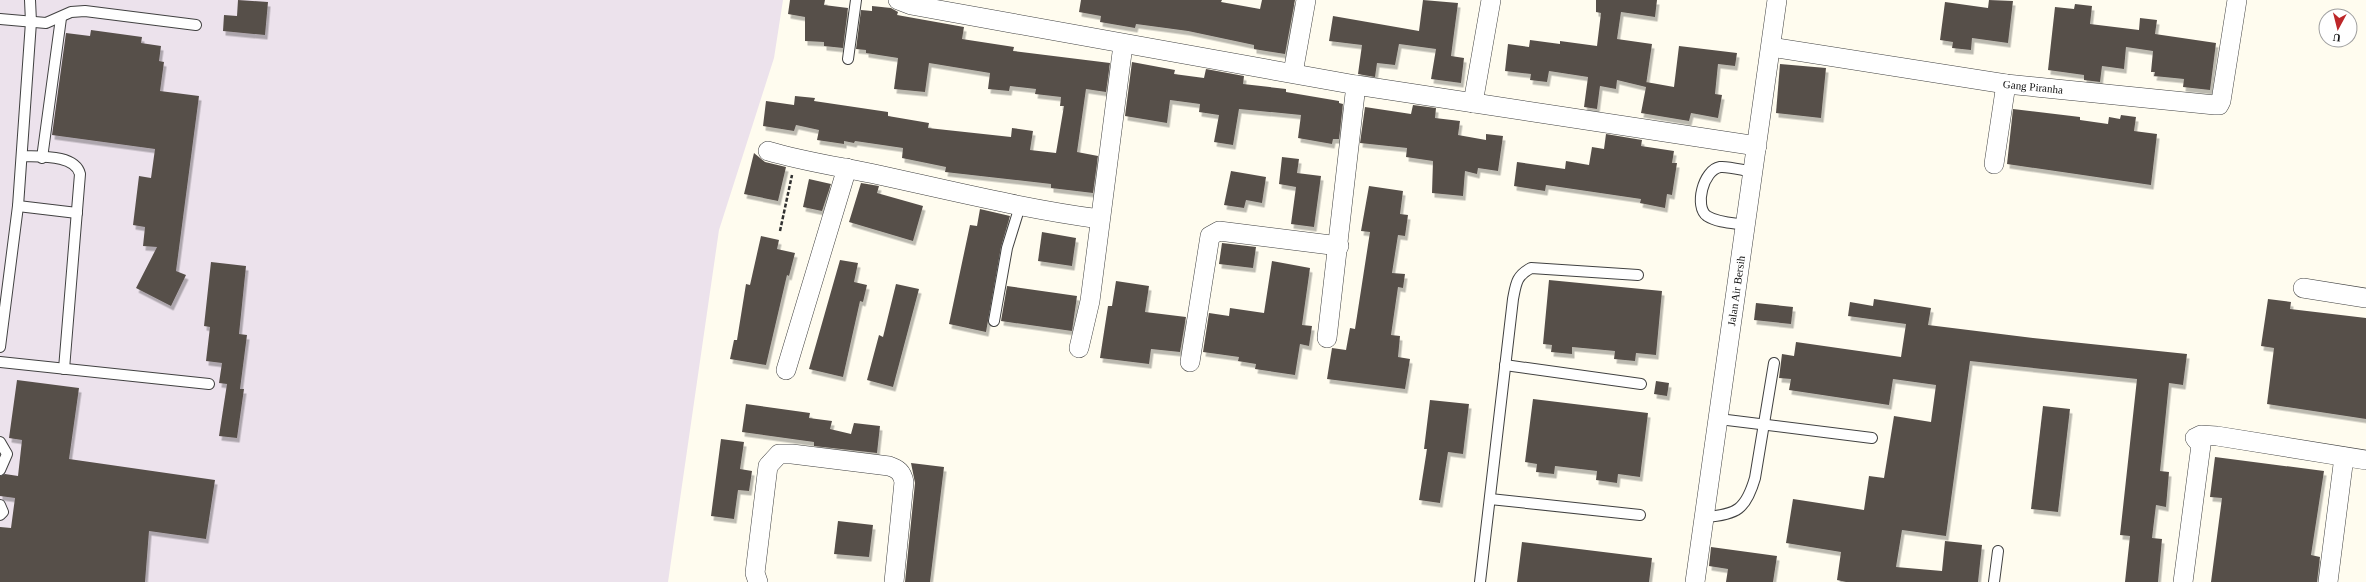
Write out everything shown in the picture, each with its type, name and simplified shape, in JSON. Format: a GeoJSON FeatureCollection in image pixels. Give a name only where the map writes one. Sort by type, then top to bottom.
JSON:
{"type":"FeatureCollection","features":[{"type":"Feature","properties":{"kind":"street"},"geometry":{"type":"LineString","coordinates":[[898,0],[911,6],[1123,45],[1356,85],[1757,146]]}},
{"type":"Feature","properties":{"kind":"street"},"geometry":{"type":"LineString","coordinates":[[1293,73],[1306,0]]}},
{"type":"Feature","properties":{"kind":"street"},"geometry":{"type":"LineString","coordinates":[[1473,103],[1491,0]]}},
{"type":"Feature","properties":{"kind":"street","name":"Jalan Air Bersih"},"geometry":{"type":"LineString","coordinates":[[1696,582],[1777,0]]}},
{"type":"Feature","properties":{"kind":"street","name":"Gang Piranha"},"geometry":{"type":"LineString","coordinates":[[1771,47],[2006,84],[2219,105],[2237,0]]}},
{"type":"Feature","properties":{"kind":"street"},"geometry":{"type":"LineString","coordinates":[[1079,348],[1090,301],[1123,45]]}},
{"type":"Feature","properties":{"kind":"street"},"geometry":{"type":"LineString","coordinates":[[1994,164],[2006,84]]}},
{"type":"Feature","properties":{"kind":"street"},"geometry":{"type":"LineString","coordinates":[[1328,338],[1356,85]]}},
{"type":"Feature","properties":{"kind":"street"},"geometry":{"type":"LineString","coordinates":[[768,151],[796,159],[847,168],[1020,206],[1100,219]]}},
{"type":"Feature","properties":{"kind":"street"},"geometry":{"type":"LineString","coordinates":[[786,370],[847,168]]}},
{"type":"Feature","properties":{"kind":"street"},"geometry":{"type":"LineString","coordinates":[[1190,362],[1210,236],[1214,232],[1219,231],[1339,246]]}},
{"type":"Feature","properties":{"kind":"street"},"geometry":{"type":"LineString","coordinates":[[2303,288],[2366,298]]}},
{"type":"Feature","properties":{"kind":"street"},"geometry":{"type":"LineString","coordinates":[[2183,582],[2201,445],[2195,438],[2201,435],[2217,436],[2366,460]]}},
{"type":"Feature","properties":{"kind":"street"},"geometry":{"type":"LineString","coordinates":[[758,582],[755,573],[768,466],[779,454],[792,454],[889,466],[897,469],[903,475],[904,482],[894,582]]}},
{"type":"Feature","properties":{"kind":"street"},"geometry":{"type":"LineString","coordinates":[[2328,582],[2344,457]]}},
{"type":"Feature","properties":{"kind":"lane"},"geometry":{"type":"LineString","coordinates":[[0,347],[18,206],[32,22],[30,0]]}},
{"type":"Feature","properties":{"kind":"lane"},"geometry":{"type":"LineString","coordinates":[[848,59],[856,0]]}},
{"type":"Feature","properties":{"kind":"lane"},"geometry":{"type":"LineString","coordinates":[[0,19],[46,23],[61,18],[71,12],[85,11],[196,25]]}},
{"type":"Feature","properties":{"kind":"lane"},"geometry":{"type":"LineString","coordinates":[[42,158],[61,18]]}},
{"type":"Feature","properties":{"kind":"lane"},"geometry":{"type":"LineString","coordinates":[[22,156],[68,161],[79,169],[80,180],[64,369]]}},
{"type":"Feature","properties":{"kind":"lane"},"geometry":{"type":"LineString","coordinates":[[1746,225],[1714,219],[1705,215],[1700,205],[1705,179],[1710,171],[1720,167],[1754,172]]}},
{"type":"Feature","properties":{"kind":"lane"},"geometry":{"type":"LineString","coordinates":[[18,206],[77,213]]}},
{"type":"Feature","properties":{"kind":"lane"},"geometry":{"type":"LineString","coordinates":[[994,321],[1007,248],[1020,206]]}},
{"type":"Feature","properties":{"kind":"lane"},"geometry":{"type":"LineString","coordinates":[[1480,582],[1516,282],[1522,273],[1531,268],[1638,275]]}},
{"type":"Feature","properties":{"kind":"lane"},"geometry":{"type":"LineString","coordinates":[[0,362],[209,384]]}},
{"type":"Feature","properties":{"kind":"lane"},"geometry":{"type":"LineString","coordinates":[[1705,517],[1731,514],[1743,506],[1750,495],[1756,478],[1774,363]]}},
{"type":"Feature","properties":{"kind":"lane"},"geometry":{"type":"LineString","coordinates":[[1505,365],[1641,384]]}},
{"type":"Feature","properties":{"kind":"lane"},"geometry":{"type":"LineString","coordinates":[[1719,419],[1872,438]]}},
{"type":"Feature","properties":{"kind":"lane"},"geometry":{"type":"LineString","coordinates":[[0,442],[7,454],[0,470]]}},
{"type":"Feature","properties":{"kind":"lane"},"geometry":{"type":"LineString","coordinates":[[1490,500],[1640,515]]}},
{"type":"Feature","properties":{"kind":"lane"},"geometry":{"type":"LineString","coordinates":[[0,505],[3,512],[0,514]]}},
{"type":"Feature","properties":{"kind":"lane"},"geometry":{"type":"LineString","coordinates":[[1994,582],[1998,551]]}},
{"type":"Feature","properties":{"kind":"path"},"geometry":{"type":"LineString","coordinates":[[780,230],[796,159]]}},
{"type":"Feature","properties":{"kind":"shaded area"},"geometry":{"type":"Polygon","coordinates":[[[0,0],[783,0],[774,58],[719,230],[668,582],[0,582],[0,0]]]}},
{"type":"Feature","properties":{"kind":"building"},"geometry":{"type":"Polygon","coordinates":[[[238,0],[268,2],[265,35],[223,31],[224,15],[237,16],[238,0]]]}},
{"type":"Feature","properties":{"kind":"building"},"geometry":{"type":"Polygon","coordinates":[[[790,0],[825,0],[824,5],[848,8],[843,48],[824,46],[824,42],[805,41],[805,17],[788,14],[790,0]]]}},
{"type":"Feature","properties":{"kind":"building"},"geometry":{"type":"Polygon","coordinates":[[[1081,0],[1222,0],[1221,2],[1260,9],[1262,0],[1295,0],[1285,54],[1254,49],[1254,45],[1188,31],[1136,24],[1135,28],[1100,22],[1101,16],[1079,12],[1081,0]]]}},
{"type":"Feature","properties":{"kind":"building"},"geometry":{"type":"Polygon","coordinates":[[[1423,0],[1458,3],[1451,56],[1464,58],[1461,83],[1431,79],[1436,49],[1399,44],[1395,65],[1377,63],[1375,77],[1358,74],[1362,45],[1329,41],[1333,16],[1419,31],[1423,0]]]}},
{"type":"Feature","properties":{"kind":"building"},"geometry":{"type":"Polygon","coordinates":[[[1596,0],[1657,0],[1655,17],[1621,12],[1617,39],[1652,44],[1646,82],[1674,87],[1679,46],[1737,53],[1735,66],[1718,64],[1715,94],[1722,95],[1718,118],[1691,113],[1689,121],[1641,113],[1646,87],[1617,80],[1616,89],[1600,86],[1597,109],[1584,107],[1588,77],[1549,71],[1547,82],[1530,80],[1531,74],[1505,71],[1508,44],[1529,47],[1530,40],[1560,44],[1560,41],[1597,46],[1601,13],[1596,12],[1596,0]]]}},
{"type":"Feature","properties":{"kind":"building"},"geometry":{"type":"Polygon","coordinates":[[[1989,0],[2013,1],[2008,43],[1972,38],[1971,50],[1952,48],[1953,42],[1940,40],[1945,2],[1988,8],[1989,0]]]}},
{"type":"Feature","properties":{"kind":"building"},"geometry":{"type":"Polygon","coordinates":[[[2075,4],[2092,6],[2090,24],[2139,30],[2140,18],[2157,20],[2155,34],[2216,43],[2210,90],[2183,87],[2184,79],[2154,76],[2155,72],[2151,72],[2153,51],[2126,47],[2124,69],[2102,66],[2100,82],[2084,80],[2084,75],[2048,70],[2055,7],[2074,9],[2075,4]]]}},
{"type":"Feature","properties":{"kind":"building"},"geometry":{"type":"Polygon","coordinates":[[[872,6],[891,8],[898,12],[897,15],[964,27],[962,39],[1014,47],[1013,51],[1110,63],[1106,92],[1086,89],[1077,152],[1098,156],[1093,193],[1051,188],[1051,184],[945,172],[946,167],[902,158],[903,148],[855,141],[854,143],[844,141],[844,144],[817,140],[819,130],[796,125],[794,131],[763,126],[766,101],[794,105],[795,96],[815,98],[814,101],[888,112],[888,116],[929,123],[928,128],[1011,137],[1012,128],[1033,131],[1030,150],[1056,153],[1064,106],[1060,106],[1061,97],[1035,94],[1036,89],[1010,86],[1009,91],[988,89],[990,73],[929,63],[925,92],[894,89],[898,58],[866,53],[866,50],[856,49],[861,10],[872,11],[872,6]]]}},
{"type":"Feature","properties":{"kind":"building"},"geometry":{"type":"Polygon","coordinates":[[[91,30],[142,37],[141,43],[161,46],[159,61],[164,62],[160,91],[199,96],[176,271],[186,275],[171,306],[136,288],[157,247],[143,246],[145,227],[133,225],[139,176],[151,178],[155,149],[52,135],[66,33],[90,36],[91,30]]]}},
{"type":"Feature","properties":{"kind":"building"},"geometry":{"type":"Polygon","coordinates":[[[1132,62],[1175,70],[1174,74],[1204,78],[1206,69],[1244,76],[1243,84],[1286,89],[1286,92],[1339,101],[1339,103],[1343,104],[1339,139],[1333,139],[1332,144],[1298,138],[1301,115],[1239,109],[1233,145],[1214,142],[1219,115],[1199,112],[1200,104],[1170,100],[1167,123],[1125,116],[1132,62]]]}},
{"type":"Feature","properties":{"kind":"building"},"geometry":{"type":"Polygon","coordinates":[[[1780,64],[1826,68],[1821,118],[1776,113],[1780,64]]]}},
{"type":"Feature","properties":{"kind":"building"},"geometry":{"type":"Polygon","coordinates":[[[1413,105],[1436,108],[1435,118],[1460,121],[1458,135],[1486,140],[1486,134],[1503,136],[1498,171],[1478,168],[1477,174],[1465,171],[1463,196],[1432,193],[1433,161],[1406,157],[1407,148],[1360,143],[1365,107],[1411,114],[1413,105]]]}},
{"type":"Feature","properties":{"kind":"building"},"geometry":{"type":"Polygon","coordinates":[[[2013,109],[2080,117],[2080,120],[2108,124],[2109,117],[2120,119],[2121,115],[2136,117],[2134,131],[2157,134],[2151,185],[2007,164],[2013,109]]]}},
{"type":"Feature","properties":{"kind":"building"},"geometry":{"type":"Polygon","coordinates":[[[1606,134],[1642,140],[1641,146],[1674,151],[1672,163],[1677,163],[1672,195],[1667,194],[1665,208],[1640,203],[1641,199],[1546,185],[1545,191],[1514,186],[1517,162],[1565,169],[1566,161],[1589,165],[1592,147],[1604,149],[1606,134]]]}},
{"type":"Feature","properties":{"kind":"building"},"geometry":{"type":"Polygon","coordinates":[[[754,153],[765,162],[786,167],[778,201],[744,194],[754,153]]]}},
{"type":"Feature","properties":{"kind":"building"},"geometry":{"type":"Polygon","coordinates":[[[1282,157],[1299,159],[1297,173],[1321,176],[1314,227],[1291,224],[1296,187],[1279,184],[1282,157]]]}},
{"type":"Feature","properties":{"kind":"building"},"geometry":{"type":"Polygon","coordinates":[[[1231,171],[1266,177],[1262,203],[1246,200],[1244,208],[1224,205],[1231,171]]]}},
{"type":"Feature","properties":{"kind":"building"},"geometry":{"type":"Polygon","coordinates":[[[809,179],[831,184],[822,211],[803,207],[809,179]]]}},
{"type":"Feature","properties":{"kind":"building"},"geometry":{"type":"Polygon","coordinates":[[[861,183],[879,186],[877,193],[923,206],[913,241],[849,222],[861,183]]]}},
{"type":"Feature","properties":{"kind":"building"},"geometry":{"type":"Polygon","coordinates":[[[1369,186],[1403,191],[1400,214],[1408,215],[1405,236],[1398,235],[1392,273],[1405,274],[1403,288],[1398,287],[1391,335],[1400,336],[1398,357],[1410,359],[1405,389],[1327,379],[1332,348],[1346,350],[1350,328],[1355,329],[1370,232],[1361,231],[1369,186]]]}},
{"type":"Feature","properties":{"kind":"building"},"geometry":{"type":"Polygon","coordinates":[[[980,209],[1010,216],[1001,247],[986,332],[949,324],[970,225],[977,226],[980,209]]]}},
{"type":"Feature","properties":{"kind":"building"},"geometry":{"type":"Polygon","coordinates":[[[1042,232],[1076,238],[1072,266],[1038,261],[1042,232]]]}},
{"type":"Feature","properties":{"kind":"building"},"geometry":{"type":"Polygon","coordinates":[[[761,236],[779,240],[777,249],[795,253],[789,276],[787,275],[766,365],[730,359],[734,340],[737,340],[746,284],[750,285],[761,236]]]}},
{"type":"Feature","properties":{"kind":"building"},"geometry":{"type":"Polygon","coordinates":[[[1222,243],[1256,247],[1253,268],[1219,264],[1222,243]]]}},
{"type":"Feature","properties":{"kind":"building"},"geometry":{"type":"Polygon","coordinates":[[[840,260],[858,263],[854,282],[867,285],[863,302],[860,301],[843,377],[809,369],[840,260]]]}},
{"type":"Feature","properties":{"kind":"building"},"geometry":{"type":"Polygon","coordinates":[[[1272,261],[1310,268],[1302,325],[1312,326],[1309,346],[1300,344],[1295,375],[1255,369],[1256,364],[1238,361],[1239,357],[1203,352],[1209,313],[1229,316],[1230,308],[1264,313],[1272,261]]]}},
{"type":"Feature","properties":{"kind":"building"},"geometry":{"type":"Polygon","coordinates":[[[211,262],[246,266],[239,334],[247,335],[240,389],[244,389],[237,438],[219,436],[227,384],[219,383],[222,363],[206,361],[210,327],[204,326],[211,262]]]}},
{"type":"Feature","properties":{"kind":"building"},"geometry":{"type":"Polygon","coordinates":[[[1549,280],[1662,291],[1656,355],[1636,353],[1635,361],[1614,359],[1615,351],[1572,347],[1572,354],[1551,352],[1552,345],[1543,344],[1549,280]]]}},
{"type":"Feature","properties":{"kind":"building"},"geometry":{"type":"Polygon","coordinates":[[[1116,281],[1149,286],[1145,312],[1186,317],[1180,352],[1151,349],[1149,364],[1100,358],[1108,306],[1112,306],[1116,281]]]}},
{"type":"Feature","properties":{"kind":"building"},"geometry":{"type":"Polygon","coordinates":[[[896,284],[919,289],[893,387],[867,380],[879,335],[883,337],[896,284]]]}},
{"type":"Feature","properties":{"kind":"building"},"geometry":{"type":"Polygon","coordinates":[[[1007,286],[1077,296],[1072,331],[1001,321],[1007,286]]]}},
{"type":"Feature","properties":{"kind":"building"},"geometry":{"type":"Polygon","coordinates":[[[1874,299],[1931,308],[1928,325],[2033,338],[2187,354],[2183,385],[2169,383],[2160,471],[2169,472],[2166,507],[2156,505],[2152,538],[2162,539],[2158,582],[2125,582],[2130,536],[2120,535],[2137,379],[1970,361],[1946,536],[1902,530],[1896,567],[1942,571],[1945,541],[1982,545],[1978,582],[1846,582],[1837,580],[1841,552],[1786,543],[1793,499],[1864,510],[1869,476],[1884,478],[1894,416],[1931,422],[1936,385],[1893,379],[1889,405],[1789,390],[1791,379],[1779,378],[1782,354],[1794,356],[1796,342],[1901,357],[1906,324],[1848,316],[1850,302],[1873,306],[1874,299]]]}},
{"type":"Feature","properties":{"kind":"building"},"geometry":{"type":"Polygon","coordinates":[[[2268,299],[2291,302],[2290,309],[2366,318],[2366,419],[2267,404],[2274,348],[2261,346],[2268,299]]]}},
{"type":"Feature","properties":{"kind":"building"},"geometry":{"type":"Polygon","coordinates":[[[1756,303],[1793,307],[1791,324],[1754,320],[1756,303]]]}},
{"type":"Feature","properties":{"kind":"building"},"geometry":{"type":"Polygon","coordinates":[[[17,380],[79,388],[69,459],[215,480],[206,539],[149,531],[145,582],[0,582],[0,527],[11,528],[15,498],[0,496],[0,476],[5,474],[18,476],[22,440],[9,438],[17,380]]]}},
{"type":"Feature","properties":{"kind":"building"},"geometry":{"type":"Polygon","coordinates":[[[1656,381],[1669,383],[1667,396],[1654,394],[1656,381]]]}},
{"type":"Feature","properties":{"kind":"building"},"geometry":{"type":"Polygon","coordinates":[[[1533,399],[1648,413],[1640,477],[1618,474],[1617,483],[1596,480],[1597,471],[1555,466],[1554,474],[1536,472],[1537,464],[1525,462],[1533,399]]]}},
{"type":"Feature","properties":{"kind":"building"},"geometry":{"type":"Polygon","coordinates":[[[1430,400],[1469,404],[1463,454],[1448,452],[1440,503],[1419,500],[1427,449],[1424,449],[1430,400]]]}},
{"type":"Feature","properties":{"kind":"building"},"geometry":{"type":"Polygon","coordinates":[[[746,404],[810,413],[809,418],[832,421],[830,429],[851,434],[854,423],[880,426],[877,453],[814,446],[814,442],[742,432],[746,404]]]}},
{"type":"Feature","properties":{"kind":"building"},"geometry":{"type":"Polygon","coordinates":[[[2043,406],[2070,409],[2058,512],[2031,509],[2043,406]]]}},
{"type":"Feature","properties":{"kind":"building"},"geometry":{"type":"Polygon","coordinates":[[[721,439],[744,442],[740,469],[752,471],[749,491],[738,490],[734,519],[711,516],[721,439]]]}},
{"type":"Feature","properties":{"kind":"building"},"geometry":{"type":"Polygon","coordinates":[[[2215,457],[2324,471],[2311,555],[2320,557],[2317,582],[2211,582],[2222,498],[2210,497],[2215,457]]]}},
{"type":"Feature","properties":{"kind":"building"},"geometry":{"type":"Polygon","coordinates":[[[911,463],[944,467],[930,582],[905,582],[915,483],[911,463]]]}},
{"type":"Feature","properties":{"kind":"building"},"geometry":{"type":"Polygon","coordinates":[[[838,521],[873,525],[869,557],[834,554],[838,521]]]}},
{"type":"Feature","properties":{"kind":"building"},"geometry":{"type":"Polygon","coordinates":[[[1522,542],[1652,558],[1649,582],[1517,582],[1522,542]]]}},
{"type":"Feature","properties":{"kind":"building"},"geometry":{"type":"Polygon","coordinates":[[[1711,547],[1777,556],[1773,582],[1726,582],[1728,569],[1709,566],[1711,547]]]}}]}
